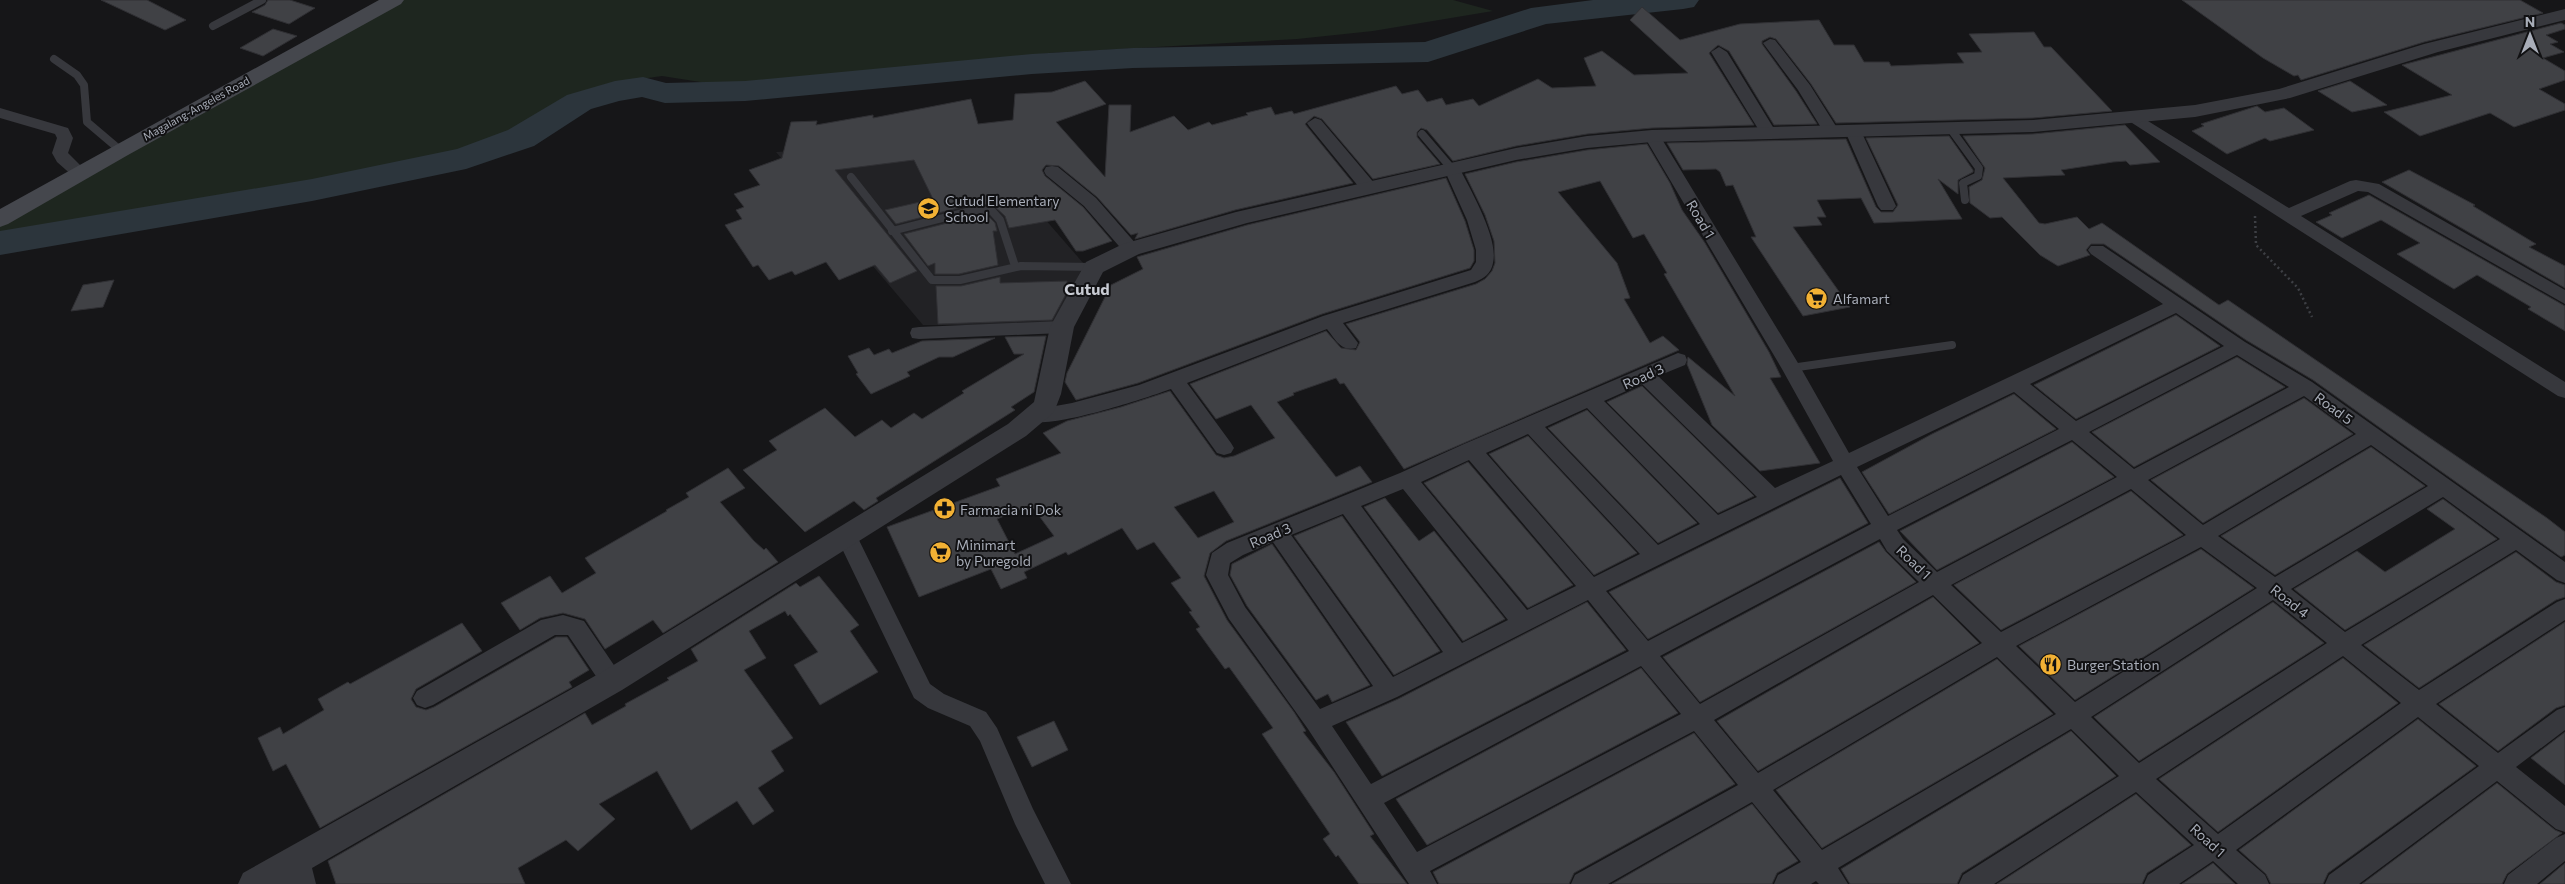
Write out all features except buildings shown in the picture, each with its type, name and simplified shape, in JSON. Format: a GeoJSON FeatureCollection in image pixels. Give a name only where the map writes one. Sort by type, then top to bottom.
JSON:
{"type":"FeatureCollection","features":[{"type":"Feature","properties":{"kind":"main road","name":"Magalang-Angeles Road"},"geometry":{"type":"LineString","coordinates":[[0,218],[390,1]]}},
{"type":"Feature","properties":{"kind":"street"},"geometry":{"type":"LineString","coordinates":[[254,884],[298,872],[612,681],[846,534],[1000,443],[1044,407],[1049,394],[1062,327],[1094,267],[1131,249],[1244,217],[1554,147],[1652,136],[2033,126],[2195,111],[2283,94],[2431,48],[2565,14]]}},
{"type":"Feature","properties":{"kind":"street"},"geometry":{"type":"LineString","coordinates":[[1770,43],[1804,88],[1842,131],[1887,206]]}},
{"type":"Feature","properties":{"kind":"street"},"geometry":{"type":"LineString","coordinates":[[1719,52],[1768,132]]}},
{"type":"Feature","properties":{"kind":"street"},"geometry":{"type":"LineString","coordinates":[[0,112],[62,131],[65,138],[60,153],[80,173]]}},
{"type":"Feature","properties":{"kind":"street"},"geometry":{"type":"LineString","coordinates":[[2135,118],[2565,391]]}},
{"type":"Feature","properties":{"kind":"street"},"geometry":{"type":"LineString","coordinates":[[1315,123],[1369,188]]}},
{"type":"Feature","properties":{"kind":"street","name":"Road 1"},"geometry":{"type":"LineString","coordinates":[[1652,136],[1791,368],[1845,465],[1886,527],[1895,545],[2136,777],[2219,848],[2256,884]]}},
{"type":"Feature","properties":{"kind":"street"},"geometry":{"type":"LineString","coordinates":[[1034,416],[1088,408],[1174,379],[1330,320],[1469,278],[1482,271],[1485,264],[1482,240],[1452,169]]}},
{"type":"Feature","properties":{"kind":"street"},"geometry":{"type":"LineString","coordinates":[[1052,170],[1067,185],[1090,202],[1131,249]]}},
{"type":"Feature","properties":{"kind":"street"},"geometry":{"type":"LineString","coordinates":[[2288,215],[2356,185],[2373,188],[2565,298]]}},
{"type":"Feature","properties":{"kind":"street","name":"Road 5"},"geometry":{"type":"LineString","coordinates":[[2097,250],[2176,306],[2305,388],[2565,574]]}},
{"type":"Feature","properties":{"kind":"street"},"geometry":{"type":"LineString","coordinates":[[1316,722],[1389,690],[1523,622],[1592,590],[1715,526],[2176,306]]}},
{"type":"Feature","properties":{"kind":"street"},"geometry":{"type":"LineString","coordinates":[[1330,320],[1349,343]]}},
{"type":"Feature","properties":{"kind":"street"},"geometry":{"type":"LineString","coordinates":[[919,333],[1062,327]]}},
{"type":"Feature","properties":{"kind":"street"},"geometry":{"type":"LineString","coordinates":[[1367,799],[1645,655],[1886,527],[2238,347]]}},
{"type":"Feature","properties":{"kind":"street","name":"Road 3"},"geometry":{"type":"LineString","coordinates":[[1418,876],[1316,722],[1237,613],[1217,574],[1218,565],[1226,554],[1277,531],[1348,504],[1471,449],[1532,426],[1678,360]]}},
{"type":"Feature","properties":{"kind":"street"},"geometry":{"type":"LineString","coordinates":[[1645,375],[1773,499]]}},
{"type":"Feature","properties":{"kind":"street"},"geometry":{"type":"LineString","coordinates":[[1174,379],[1224,448]]}},
{"type":"Feature","properties":{"kind":"street","name":"Road 4"},"geometry":{"type":"LineString","coordinates":[[2015,382],[2202,536],[2274,588],[2565,821]]}},
{"type":"Feature","properties":{"kind":"street"},"geometry":{"type":"LineString","coordinates":[[1418,876],[1936,583],[2132,477],[2305,388]]}},
{"type":"Feature","properties":{"kind":"street"},"geometry":{"type":"LineString","coordinates":[[1591,400],[1715,526]]}},
{"type":"Feature","properties":{"kind":"street"},"geometry":{"type":"LineString","coordinates":[[1532,426],[1656,556]]}},
{"type":"Feature","properties":{"kind":"street"},"geometry":{"type":"LineString","coordinates":[[1584,884],[1755,788],[1999,644],[2202,536],[2371,436]]}},
{"type":"Feature","properties":{"kind":"street"},"geometry":{"type":"LineString","coordinates":[[1471,449],[1592,590],[1835,884]]}},
{"type":"Feature","properties":{"kind":"street"},"geometry":{"type":"LineString","coordinates":[[1407,479],[1523,622]]}},
{"type":"Feature","properties":{"kind":"street"},"geometry":{"type":"LineString","coordinates":[[1788,884],[2073,716],[2274,588],[2444,486]]}},
{"type":"Feature","properties":{"kind":"street"},"geometry":{"type":"LineString","coordinates":[[1348,504],[1458,655]]}},
{"type":"Feature","properties":{"kind":"street"},"geometry":{"type":"LineString","coordinates":[[1277,531],[1389,690]]}},
{"type":"Feature","properties":{"kind":"street"},"geometry":{"type":"LineString","coordinates":[[846,534],[922,691],[936,701],[978,719],[989,735],[1024,816],[1058,884]]}},
{"type":"Feature","properties":{"kind":"street"},"geometry":{"type":"LineString","coordinates":[[1972,884],[2344,644],[2516,540]]}},
{"type":"Feature","properties":{"kind":"street"},"geometry":{"type":"LineString","coordinates":[[2157,884],[2208,850],[2219,848],[2419,703],[2565,608]]}},
{"type":"Feature","properties":{"kind":"street"},"geometry":{"type":"LineString","coordinates":[[425,698],[558,624],[567,624],[576,628],[612,681]]}},
{"type":"Feature","properties":{"kind":"street"},"geometry":{"type":"LineString","coordinates":[[2338,884],[2565,717]]}},
{"type":"Feature","properties":{"kind":"street"},"geometry":{"type":"LineString","coordinates":[[2517,884],[2565,846]]}},
{"type":"Feature","properties":{"kind":"lane"},"geometry":{"type":"LineString","coordinates":[[213,26],[262,0]]}},
{"type":"Feature","properties":{"kind":"lane"},"geometry":{"type":"LineString","coordinates":[[54,59],[77,74],[85,84],[84,111],[88,122],[120,150]]}},
{"type":"Feature","properties":{"kind":"lane"},"geometry":{"type":"LineString","coordinates":[[1950,128],[1979,168],[1978,176],[1963,183],[1962,188],[1965,200]]}},
{"type":"Feature","properties":{"kind":"lane"},"geometry":{"type":"LineString","coordinates":[[1422,134],[1452,169]]}},
{"type":"Feature","properties":{"kind":"lane"},"geometry":{"type":"LineString","coordinates":[[851,177],[932,280],[937,282],[958,280],[1015,266],[1094,267]]}},
{"type":"Feature","properties":{"kind":"lane"},"geometry":{"type":"LineString","coordinates":[[892,230],[974,210],[992,211],[1000,220],[1015,266]]}},
{"type":"Feature","properties":{"kind":"lane"},"geometry":{"type":"LineString","coordinates":[[1791,368],[1952,345]]}},
{"type":"Feature","properties":{"kind":"path"},"geometry":{"type":"LineString","coordinates":[[2259,196],[2255,216],[2256,245],[2298,288],[2312,317]]}},
{"type":"Feature","properties":{"kind":"shaded area"},"geometry":{"type":"Polygon","coordinates":[[[401,0],[1453,0],[1493,11],[1373,31],[1297,39],[1049,53],[765,85],[726,86],[662,76],[606,84],[567,100],[529,123],[474,148],[427,162],[352,177],[0,232],[0,224],[401,0]]]}},
{"type":"Feature","properties":{"kind":"shaded area","name":"Cutud Elementary School"},"geometry":{"type":"Polygon","coordinates":[[[977,141],[1084,264],[1056,325],[923,325],[776,152],[977,141]]]}},
{"type":"Feature","properties":{"kind":"waterway"},"geometry":{"type":"LineString","coordinates":[[0,243],[312,190],[466,158],[521,138],[579,102],[615,91],[643,87],[665,93],[745,91],[1032,64],[1133,58],[1428,52],[1542,15],[1683,0]]}},
{"type":"Feature","properties":{"kind":"place","name":"Cutud Elementary School"},"geometry":{"type":"Point","coordinates":[929,208]}},
{"type":"Feature","properties":{"kind":"place","name":"Alfamart"},"geometry":{"type":"Point","coordinates":[1817,298]}},
{"type":"Feature","properties":{"kind":"place","name":"Farmacia ni Dok"},"geometry":{"type":"Point","coordinates":[944,509]}},
{"type":"Feature","properties":{"kind":"place","name":"Minimart by Puregold"},"geometry":{"type":"Point","coordinates":[940,552]}},
{"type":"Feature","properties":{"kind":"place","name":"Burger Station"},"geometry":{"type":"Point","coordinates":[2051,664]}},
{"type":"Feature","properties":{"kind":"district","name":"Cutud"},"geometry":{"type":"Point","coordinates":[1087,288]}}]}
